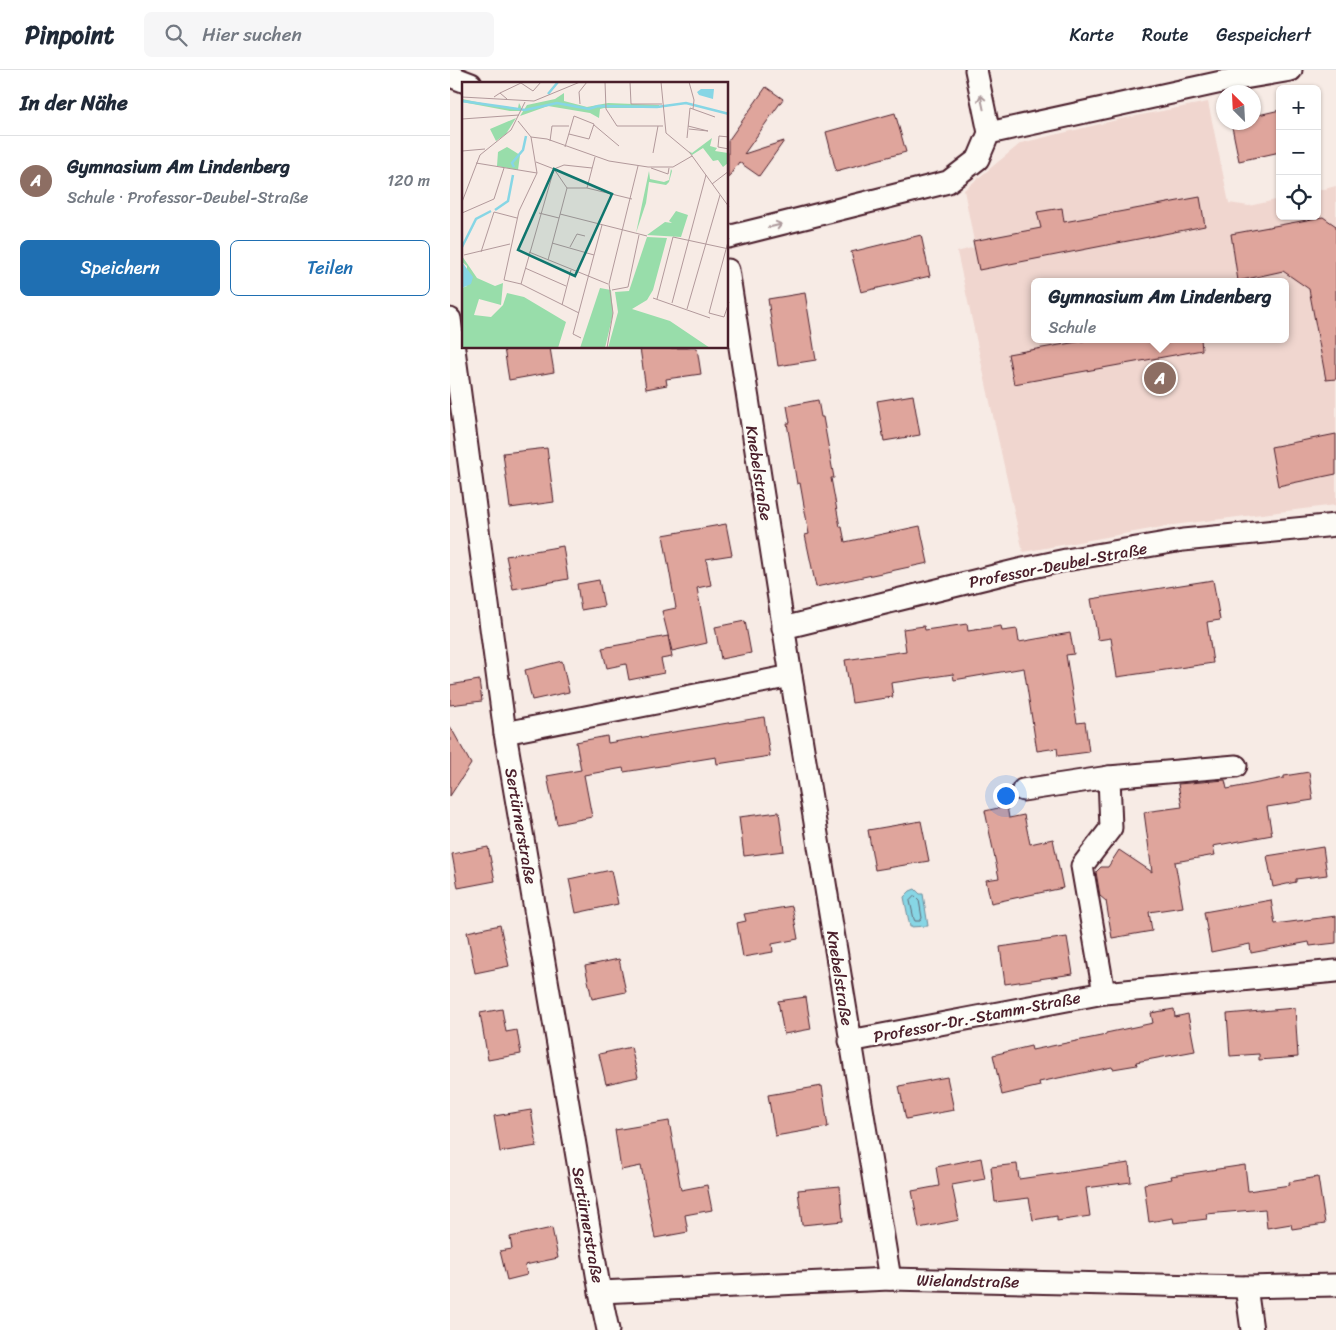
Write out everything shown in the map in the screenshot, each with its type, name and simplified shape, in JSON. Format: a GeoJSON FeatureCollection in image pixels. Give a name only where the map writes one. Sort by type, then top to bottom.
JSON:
{"type":"FeatureCollection","features":[{"type":"Feature","properties":{"kind":"street"},"geometry":{"type":"LineString","coordinates":[[729,238],[948,182],[978,159],[989,133],[976,70]]}},
{"type":"Feature","properties":{"kind":"street"},"geometry":{"type":"LineString","coordinates":[[989,133],[1226,82],[1291,70]]}},
{"type":"Feature","properties":{"kind":"street"},"geometry":{"type":"LineString","coordinates":[[450,76],[466,82]]}},
{"type":"Feature","properties":{"kind":"street","name":"Knebelstraße"},"geometry":{"type":"LineString","coordinates":[[729,276],[791,676],[890,1279]]}},
{"type":"Feature","properties":{"kind":"street","name":"Sertürnerstraße"},"geometry":{"type":"LineString","coordinates":[[450,319],[505,733],[608,1330]]}},
{"type":"Feature","properties":{"kind":"street","name":"Professor-Deubel-Straße"},"geometry":{"type":"LineString","coordinates":[[784,628],[1066,560],[1183,540],[1336,524]]}},
{"type":"Feature","properties":{"kind":"street"},"geometry":{"type":"LineString","coordinates":[[505,733],[791,676]]}},
{"type":"Feature","properties":{"kind":"street"},"geometry":{"type":"LineString","coordinates":[[1023,790],[1109,777],[1236,766]]}},
{"type":"Feature","properties":{"kind":"street","name":"Professor-Dr.-Stamm-Straße"},"geometry":{"type":"LineString","coordinates":[[1104,993],[1082,866],[1111,828],[1109,777]]}},
{"type":"Feature","properties":{"kind":"street","name":"Professor-Dr.-Stamm-Straße"},"geometry":{"type":"LineString","coordinates":[[850,1041],[1104,993],[1336,971]]}},
{"type":"Feature","properties":{"kind":"street","name":"Wielandstraße"},"geometry":{"type":"LineString","coordinates":[[600,1292],[890,1279],[1246,1287],[1336,1285]]}},
{"type":"Feature","properties":{"kind":"street"},"geometry":{"type":"LineString","coordinates":[[1246,1287],[1252,1330]]}},
{"type":"Feature","properties":{"kind":"shaded area"},"geometry":{"type":"Polygon","coordinates":[[[1208,102],[1229,203],[1249,206],[1276,200],[1276,220],[1321,220],[1321,190],[1336,186],[1336,505],[1173,525],[1023,552],[957,252],[975,247],[964,190],[1021,143],[1121,119],[1208,102]]]}},
{"type":"Feature","properties":{"kind":"water"},"geometry":{"type":"Polygon","coordinates":[[[915,889],[920,894],[923,894],[928,926],[910,927],[904,897],[915,889]]]}},
{"type":"Feature","properties":{"kind":"building"},"geometry":{"type":"Polygon","coordinates":[[[766,87],[783,99],[744,154],[784,141],[759,176],[739,162],[729,177],[729,140],[766,87]]]}},
{"type":"Feature","properties":{"kind":"building"},"geometry":{"type":"Polygon","coordinates":[[[1276,111],[1276,153],[1239,161],[1233,130],[1261,130],[1261,114],[1276,111]]]}},
{"type":"Feature","properties":{"kind":"building"},"geometry":{"type":"Polygon","coordinates":[[[895,113],[906,152],[836,171],[826,132],[895,113]]]}},
{"type":"Feature","properties":{"kind":"building"},"geometry":{"type":"Polygon","coordinates":[[[1200,197],[1205,226],[979,270],[973,241],[1041,228],[1037,212],[1062,208],[1064,222],[1200,197]]]}},
{"type":"Feature","properties":{"kind":"building"},"geometry":{"type":"Polygon","coordinates":[[[1323,217],[1336,226],[1336,379],[1326,380],[1309,289],[1283,271],[1252,278],[1238,278],[1231,234],[1307,220],[1321,220],[1323,217]]]}},
{"type":"Feature","properties":{"kind":"building"},"geometry":{"type":"Polygon","coordinates":[[[921,235],[930,276],[861,292],[851,252],[921,235]]]}},
{"type":"Feature","properties":{"kind":"building"},"geometry":{"type":"Polygon","coordinates":[[[805,293],[816,360],[778,366],[768,299],[805,293]]]}},
{"type":"Feature","properties":{"kind":"building"},"geometry":{"type":"Polygon","coordinates":[[[1071,343],[1201,343],[1202,350],[1014,384],[1008,354],[1071,343]]]}},
{"type":"Feature","properties":{"kind":"building"},"geometry":{"type":"Polygon","coordinates":[[[504,349],[550,349],[554,372],[509,380],[504,349]]]}},
{"type":"Feature","properties":{"kind":"building"},"geometry":{"type":"Polygon","coordinates":[[[640,349],[697,349],[701,374],[666,379],[667,385],[646,389],[640,349]]]}},
{"type":"Feature","properties":{"kind":"building"},"geometry":{"type":"Polygon","coordinates":[[[913,395],[920,435],[884,441],[877,401],[913,395]]]}},
{"type":"Feature","properties":{"kind":"building"},"geometry":{"type":"Polygon","coordinates":[[[818,400],[834,478],[831,478],[840,527],[842,527],[845,542],[920,526],[928,563],[816,587],[805,535],[809,534],[800,483],[797,484],[787,423],[790,423],[787,406],[818,400]]]}},
{"type":"Feature","properties":{"kind":"building"},"geometry":{"type":"Polygon","coordinates":[[[1336,434],[1336,474],[1278,486],[1271,447],[1336,434]]]}},
{"type":"Feature","properties":{"kind":"building"},"geometry":{"type":"Polygon","coordinates":[[[547,448],[554,502],[510,508],[503,453],[547,448]]]}},
{"type":"Feature","properties":{"kind":"building"},"geometry":{"type":"Polygon","coordinates":[[[726,524],[732,555],[706,559],[711,585],[697,588],[707,643],[672,651],[662,611],[676,608],[663,535],[726,524]]]}},
{"type":"Feature","properties":{"kind":"building"},"geometry":{"type":"Polygon","coordinates":[[[563,546],[568,579],[513,589],[506,556],[563,546]]]}},
{"type":"Feature","properties":{"kind":"building"},"geometry":{"type":"Polygon","coordinates":[[[599,580],[604,606],[581,610],[577,584],[599,580]]]}},
{"type":"Feature","properties":{"kind":"building"},"geometry":{"type":"Polygon","coordinates":[[[1213,580],[1220,620],[1207,622],[1213,663],[1117,677],[1111,638],[1098,640],[1091,599],[1213,580]]]}},
{"type":"Feature","properties":{"kind":"building"},"geometry":{"type":"Polygon","coordinates":[[[745,621],[751,653],[721,659],[715,627],[745,621]]]}},
{"type":"Feature","properties":{"kind":"building"},"geometry":{"type":"Polygon","coordinates":[[[967,624],[968,631],[1001,626],[1002,631],[1017,629],[1019,642],[1070,633],[1074,654],[1066,655],[1077,723],[1085,722],[1089,752],[1058,756],[1057,748],[1037,751],[1024,668],[954,680],[953,674],[891,683],[893,697],[852,703],[845,660],[906,651],[903,629],[924,626],[925,630],[967,624]]]}},
{"type":"Feature","properties":{"kind":"building"},"geometry":{"type":"Polygon","coordinates":[[[668,636],[672,657],[661,659],[664,673],[629,680],[626,664],[607,668],[602,648],[668,636]]]}},
{"type":"Feature","properties":{"kind":"building"},"geometry":{"type":"Polygon","coordinates":[[[562,661],[569,692],[532,700],[525,670],[562,661]]]}},
{"type":"Feature","properties":{"kind":"building"},"geometry":{"type":"Polygon","coordinates":[[[479,680],[482,701],[450,705],[450,685],[479,680]]]}},
{"type":"Feature","properties":{"kind":"building"},"geometry":{"type":"Polygon","coordinates":[[[764,717],[770,756],[717,764],[716,757],[624,772],[623,768],[584,775],[592,817],[557,824],[547,776],[581,770],[576,742],[607,736],[608,743],[764,717]]]}},
{"type":"Feature","properties":{"kind":"building"},"geometry":{"type":"Polygon","coordinates":[[[450,726],[471,764],[450,796],[450,726]]]}},
{"type":"Feature","properties":{"kind":"building"},"geometry":{"type":"Polygon","coordinates":[[[1309,772],[1313,800],[1267,807],[1272,835],[1213,846],[1215,855],[1175,862],[1183,907],[1149,912],[1152,931],[1112,938],[1106,901],[1100,896],[1096,872],[1101,867],[1108,867],[1119,850],[1152,872],[1144,812],[1182,807],[1178,784],[1225,780],[1227,789],[1309,772]]]}},
{"type":"Feature","properties":{"kind":"building"},"geometry":{"type":"Polygon","coordinates":[[[1007,806],[1009,818],[1024,815],[1030,844],[1053,839],[1063,888],[991,903],[986,880],[999,878],[985,811],[1007,806]]]}},
{"type":"Feature","properties":{"kind":"building"},"geometry":{"type":"Polygon","coordinates":[[[779,812],[784,851],[744,856],[739,817],[779,812]]]}},
{"type":"Feature","properties":{"kind":"building"},"geometry":{"type":"Polygon","coordinates":[[[921,821],[929,861],[875,870],[868,830],[921,821]]]}},
{"type":"Feature","properties":{"kind":"building"},"geometry":{"type":"Polygon","coordinates":[[[488,847],[495,881],[458,888],[452,854],[488,847]]]}},
{"type":"Feature","properties":{"kind":"building"},"geometry":{"type":"Polygon","coordinates":[[[1323,847],[1327,875],[1296,879],[1296,882],[1273,887],[1267,856],[1323,847]]]}},
{"type":"Feature","properties":{"kind":"building"},"geometry":{"type":"Polygon","coordinates":[[[611,870],[618,904],[576,913],[569,879],[611,870]]]}},
{"type":"Feature","properties":{"kind":"building"},"geometry":{"type":"Polygon","coordinates":[[[1271,900],[1275,924],[1336,916],[1336,943],[1310,946],[1309,942],[1251,953],[1250,944],[1211,952],[1204,912],[1271,900]]]}},
{"type":"Feature","properties":{"kind":"building"},"geometry":{"type":"Polygon","coordinates":[[[792,906],[798,939],[772,944],[773,952],[743,957],[737,923],[746,921],[744,914],[792,906]]]}},
{"type":"Feature","properties":{"kind":"building"},"geometry":{"type":"Polygon","coordinates":[[[500,925],[509,966],[475,973],[467,932],[500,925]]]}},
{"type":"Feature","properties":{"kind":"building"},"geometry":{"type":"Polygon","coordinates":[[[1067,937],[1073,974],[1005,984],[1000,947],[1067,937]]]}},
{"type":"Feature","properties":{"kind":"building"},"geometry":{"type":"Polygon","coordinates":[[[619,959],[626,992],[592,999],[585,966],[619,959]]]}},
{"type":"Feature","properties":{"kind":"building"},"geometry":{"type":"Polygon","coordinates":[[[806,997],[811,1029],[784,1034],[778,1001],[806,997]]]}},
{"type":"Feature","properties":{"kind":"building"},"geometry":{"type":"Polygon","coordinates":[[[1295,1008],[1298,1057],[1259,1060],[1259,1054],[1230,1056],[1227,1014],[1295,1008]]]}},
{"type":"Feature","properties":{"kind":"building"},"geometry":{"type":"Polygon","coordinates":[[[502,1009],[506,1032],[517,1030],[521,1054],[488,1060],[480,1013],[502,1009]]]}},
{"type":"Feature","properties":{"kind":"building"},"geometry":{"type":"Polygon","coordinates":[[[1174,1009],[1175,1017],[1188,1014],[1195,1051],[1136,1062],[1137,1065],[1113,1069],[1112,1067],[1039,1082],[1040,1086],[1002,1095],[993,1055],[1031,1046],[1032,1050],[1106,1035],[1106,1033],[1153,1023],[1151,1013],[1174,1009]]]}},
{"type":"Feature","properties":{"kind":"building"},"geometry":{"type":"Polygon","coordinates":[[[631,1047],[638,1077],[606,1084],[599,1054],[631,1047]]]}},
{"type":"Feature","properties":{"kind":"building"},"geometry":{"type":"Polygon","coordinates":[[[947,1077],[954,1110],[906,1119],[899,1086],[947,1077]]]}},
{"type":"Feature","properties":{"kind":"building"},"geometry":{"type":"Polygon","coordinates":[[[822,1086],[828,1127],[775,1136],[768,1095],[822,1086]]]}},
{"type":"Feature","properties":{"kind":"building"},"geometry":{"type":"Polygon","coordinates":[[[531,1110],[537,1146],[500,1152],[494,1116],[531,1110]]]}},
{"type":"Feature","properties":{"kind":"building"},"geometry":{"type":"Polygon","coordinates":[[[669,1121],[681,1190],[707,1185],[712,1210],[685,1215],[688,1232],[655,1238],[641,1166],[621,1170],[615,1130],[669,1121]]]}},
{"type":"Feature","properties":{"kind":"building"},"geometry":{"type":"Polygon","coordinates":[[[981,1158],[985,1179],[952,1185],[959,1220],[919,1228],[912,1191],[939,1186],[936,1167],[981,1158]]]}},
{"type":"Feature","properties":{"kind":"building"},"geometry":{"type":"Polygon","coordinates":[[[1129,1163],[1131,1182],[1086,1188],[1090,1216],[1057,1221],[1057,1216],[1033,1220],[1029,1198],[995,1202],[991,1167],[1017,1164],[1019,1179],[1129,1163]]]}},
{"type":"Feature","properties":{"kind":"building"},"geometry":{"type":"Polygon","coordinates":[[[1245,1165],[1248,1191],[1290,1185],[1289,1182],[1318,1177],[1325,1224],[1292,1229],[1291,1224],[1267,1228],[1265,1209],[1206,1214],[1207,1219],[1174,1223],[1173,1218],[1149,1222],[1144,1184],[1172,1179],[1171,1176],[1245,1165]]]}},
{"type":"Feature","properties":{"kind":"building"},"geometry":{"type":"Polygon","coordinates":[[[840,1186],[843,1221],[802,1225],[798,1190],[840,1186]]]}},
{"type":"Feature","properties":{"kind":"building"},"geometry":{"type":"Polygon","coordinates":[[[552,1228],[558,1258],[525,1265],[527,1275],[507,1280],[500,1251],[512,1249],[510,1237],[552,1228]]]}},
{"type":"Feature","properties":{"kind":"place","name":"Gymnasium Am Lindenberg"},"geometry":{"type":"Point","coordinates":[1160,378]}}]}
